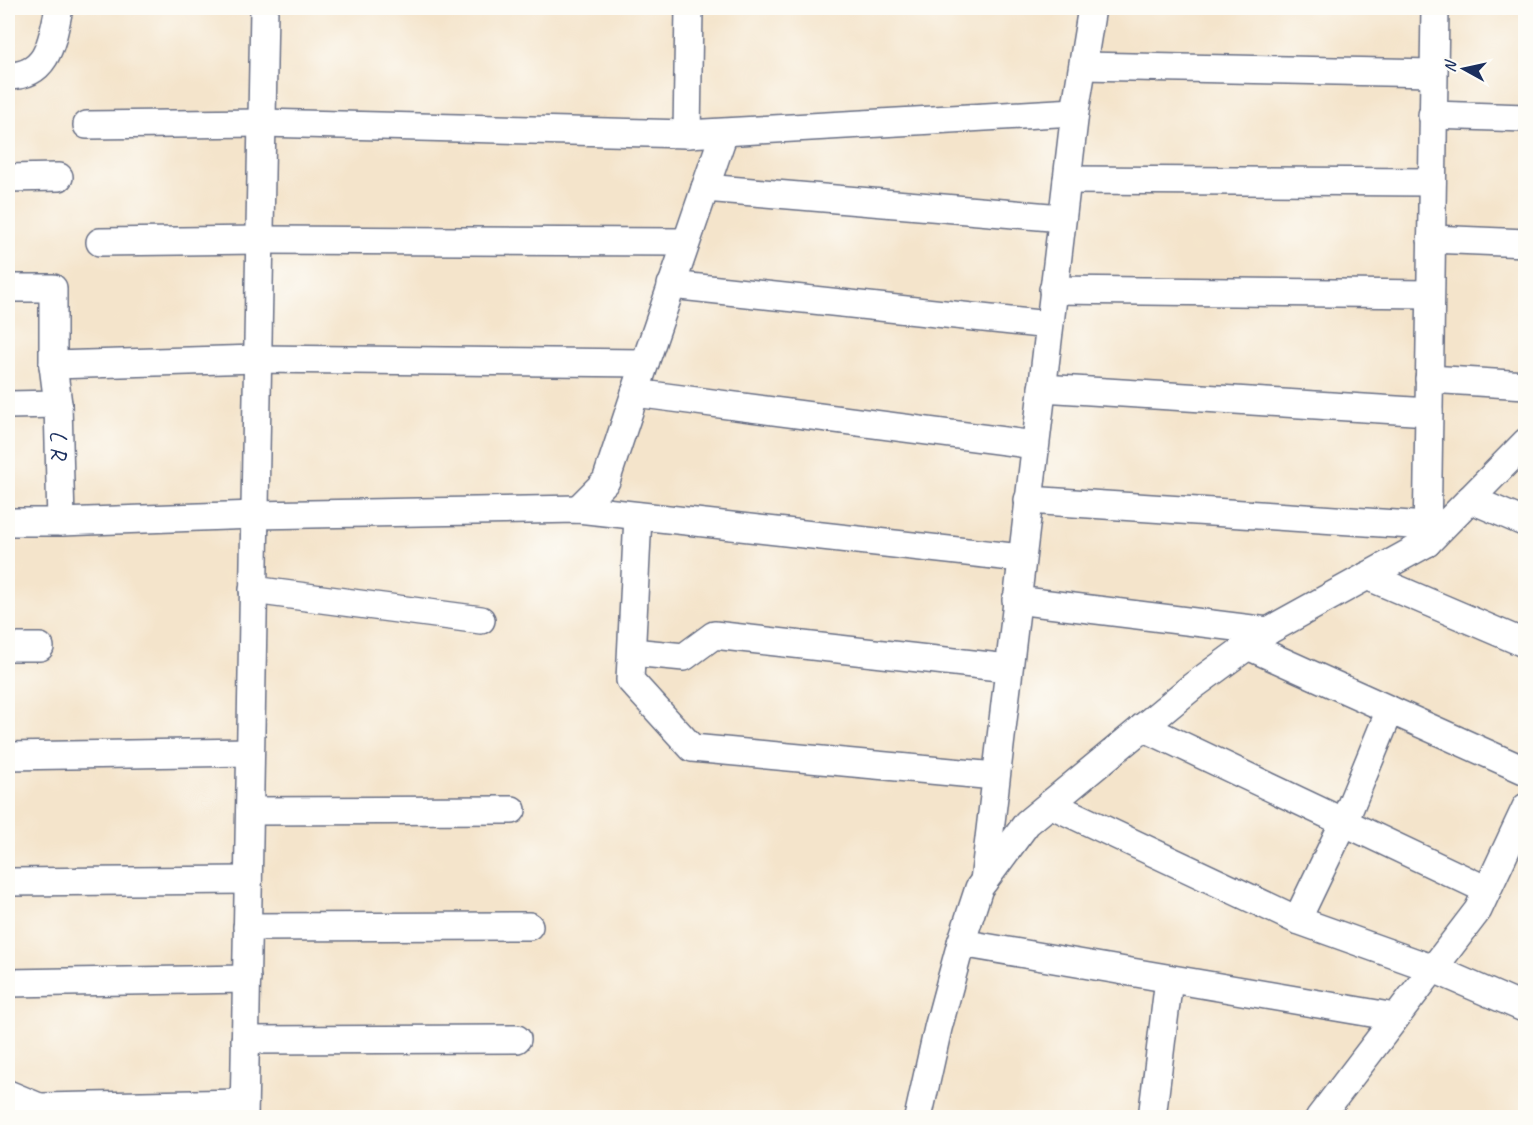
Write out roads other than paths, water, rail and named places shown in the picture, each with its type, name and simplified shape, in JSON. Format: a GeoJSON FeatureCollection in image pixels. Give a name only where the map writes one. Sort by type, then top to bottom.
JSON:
{"type":"FeatureCollection","features":[{"type":"Feature","properties":{"kind":"street"},"geometry":{"type":"LineString","coordinates":[[8,76],[21,76],[41,64],[52,42],[59,8]]}},
{"type":"Feature","properties":{"kind":"street"},"geometry":{"type":"LineString","coordinates":[[8,1094],[53,1112],[244,1110],[264,8]]}},
{"type":"Feature","properties":{"kind":"street"},"geometry":{"type":"LineString","coordinates":[[687,134],[689,8]]}},
{"type":"Feature","properties":{"kind":"street"},"geometry":{"type":"LineString","coordinates":[[984,881],[1066,180],[1092,8]]}},
{"type":"Feature","properties":{"kind":"street"},"geometry":{"type":"LineString","coordinates":[[1427,534],[1435,8]]}},
{"type":"Feature","properties":{"kind":"street"},"geometry":{"type":"LineString","coordinates":[[1083,66],[1433,73]]}},
{"type":"Feature","properties":{"kind":"street"},"geometry":{"type":"LineString","coordinates":[[87,125],[262,123],[687,134],[1075,112]]}},
{"type":"Feature","properties":{"kind":"street"},"geometry":{"type":"LineString","coordinates":[[1432,115],[1526,118]]}},
{"type":"Feature","properties":{"kind":"street"},"geometry":{"type":"LineString","coordinates":[[578,509],[606,481],[724,133]]}},
{"type":"Feature","properties":{"kind":"street"},"geometry":{"type":"LineString","coordinates":[[8,178],[59,177]]}},
{"type":"Feature","properties":{"kind":"street"},"geometry":{"type":"LineString","coordinates":[[1066,180],[1432,182]]}},
{"type":"Feature","properties":{"kind":"street"},"geometry":{"type":"LineString","coordinates":[[705,188],[1062,218]]}},
{"type":"Feature","properties":{"kind":"street"},"geometry":{"type":"LineString","coordinates":[[1431,239],[1526,243]]}},
{"type":"Feature","properties":{"kind":"street"},"geometry":{"type":"LineString","coordinates":[[100,243],[260,240],[686,242]]}},
{"type":"Feature","properties":{"kind":"street"},"geometry":{"type":"LineString","coordinates":[[671,285],[1049,325]]}},
{"type":"Feature","properties":{"kind":"street","name":"L R"},"geometry":{"type":"LineString","coordinates":[[8,288],[53,288],[53,365],[58,404],[61,522]]}},
{"type":"Feature","properties":{"kind":"street"},"geometry":{"type":"LineString","coordinates":[[1053,290],[1430,294]]}},
{"type":"Feature","properties":{"kind":"street"},"geometry":{"type":"LineString","coordinates":[[53,365],[257,358],[645,363]]}},
{"type":"Feature","properties":{"kind":"street"},"geometry":{"type":"LineString","coordinates":[[1429,379],[1526,385]]}},
{"type":"Feature","properties":{"kind":"street"},"geometry":{"type":"LineString","coordinates":[[1042,388],[1429,412]]}},
{"type":"Feature","properties":{"kind":"street"},"geometry":{"type":"LineString","coordinates":[[635,393],[1035,445]]}},
{"type":"Feature","properties":{"kind":"street"},"geometry":{"type":"LineString","coordinates":[[8,405],[58,404]]}},
{"type":"Feature","properties":{"kind":"street"},"geometry":{"type":"LineString","coordinates":[[918,1118],[938,1028],[961,943],[979,888],[1027,823],[1193,686],[1258,639],[1367,576],[1427,534],[1470,499],[1526,442]]}},
{"type":"Feature","properties":{"kind":"street"},"geometry":{"type":"LineString","coordinates":[[1470,499],[1526,523]]}},
{"type":"Feature","properties":{"kind":"street"},"geometry":{"type":"LineString","coordinates":[[1028,500],[1427,534]]}},
{"type":"Feature","properties":{"kind":"street"},"geometry":{"type":"LineString","coordinates":[[8,522],[578,509],[1021,558]]}},
{"type":"Feature","properties":{"kind":"street"},"geometry":{"type":"LineString","coordinates":[[638,516],[630,680],[692,748],[995,776]]}},
{"type":"Feature","properties":{"kind":"street"},"geometry":{"type":"LineString","coordinates":[[1367,576],[1526,644]]}},
{"type":"Feature","properties":{"kind":"street"},"geometry":{"type":"LineString","coordinates":[[253,590],[482,620]]}},
{"type":"Feature","properties":{"kind":"street"},"geometry":{"type":"LineString","coordinates":[[1016,600],[1258,639],[1390,710],[1526,771]]}},
{"type":"Feature","properties":{"kind":"street"},"geometry":{"type":"LineString","coordinates":[[632,652],[684,657],[714,635],[1008,668]]}},
{"type":"Feature","properties":{"kind":"street"},"geometry":{"type":"LineString","coordinates":[[8,647],[40,647]]}},
{"type":"Feature","properties":{"kind":"street"},"geometry":{"type":"LineString","coordinates":[[1297,920],[1344,822],[1390,710]]}},
{"type":"Feature","properties":{"kind":"street"},"geometry":{"type":"LineString","coordinates":[[1143,727],[1487,890]]}},
{"type":"Feature","properties":{"kind":"street"},"geometry":{"type":"LineString","coordinates":[[8,756],[250,752]]}},
{"type":"Feature","properties":{"kind":"street"},"geometry":{"type":"LineString","coordinates":[[1050,804],[1297,920],[1434,969],[1526,1009]]}},
{"type":"Feature","properties":{"kind":"street"},"geometry":{"type":"LineString","coordinates":[[1319,1118],[1478,910],[1487,890],[1519,839],[1526,807]]}},
{"type":"Feature","properties":{"kind":"street"},"geometry":{"type":"LineString","coordinates":[[250,811],[512,810]]}},
{"type":"Feature","properties":{"kind":"street"},"geometry":{"type":"LineString","coordinates":[[8,882],[248,880]]}},
{"type":"Feature","properties":{"kind":"street"},"geometry":{"type":"LineString","coordinates":[[247,927],[529,926]]}},
{"type":"Feature","properties":{"kind":"street"},"geometry":{"type":"LineString","coordinates":[[961,943],[1395,1017]]}},
{"type":"Feature","properties":{"kind":"street"},"geometry":{"type":"LineString","coordinates":[[8,983],[246,979]]}},
{"type":"Feature","properties":{"kind":"street"},"geometry":{"type":"LineString","coordinates":[[1152,1118],[1169,979]]}},
{"type":"Feature","properties":{"kind":"street"},"geometry":{"type":"LineString","coordinates":[[246,1040],[517,1039]]}}]}
